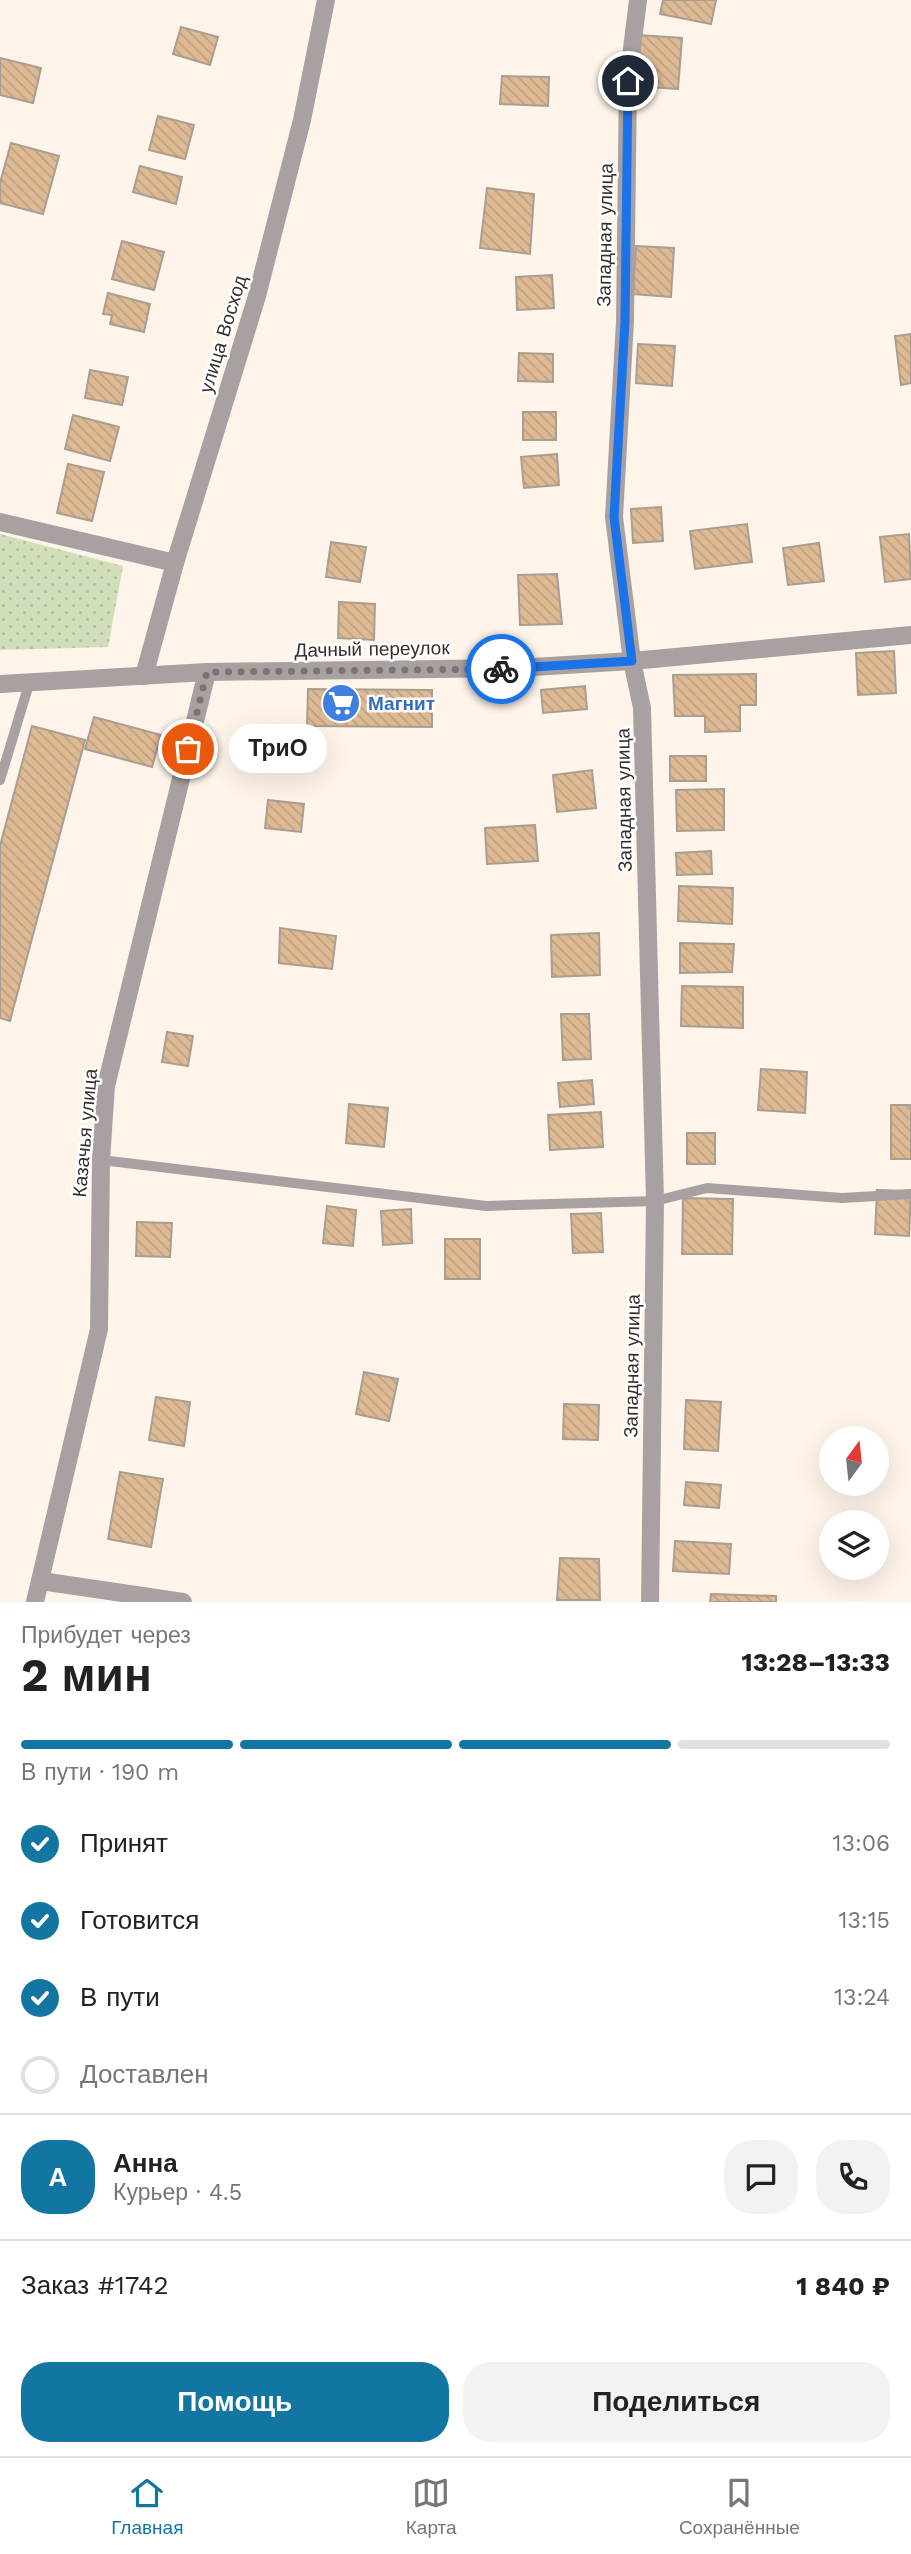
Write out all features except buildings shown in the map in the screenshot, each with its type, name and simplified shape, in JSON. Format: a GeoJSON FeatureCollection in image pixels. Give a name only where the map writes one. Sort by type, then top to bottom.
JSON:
{"type":"FeatureCollection","features":[{"type":"Feature","properties":{"kind":"street","name":"улица Восход"},"geometry":{"type":"LineString","coordinates":[[144,676],[175,563],[257,296],[302,120],[326,0]]}},
{"type":"Feature","properties":{"kind":"street","name":"Западная улица"},"geometry":{"type":"LineString","coordinates":[[638,0],[628,81],[625,321],[614,517],[632,661],[642,708],[655,1201],[650,1602]]}},
{"type":"Feature","properties":{"kind":"street"},"geometry":{"type":"LineString","coordinates":[[0,522],[175,563]]}},
{"type":"Feature","properties":{"kind":"street","name":"Дачный переулок"},"geometry":{"type":"LineString","coordinates":[[0,684],[207,672],[516,668],[632,661],[911,635]]}},
{"type":"Feature","properties":{"kind":"street","name":"Казачья улица"},"geometry":{"type":"LineString","coordinates":[[35,1602],[99,1329],[101,1160],[106,1086],[207,672]]}},
{"type":"Feature","properties":{"kind":"street"},"geometry":{"type":"LineString","coordinates":[[41,1581],[183,1602]]}},
{"type":"Feature","properties":{"kind":"lane"},"geometry":{"type":"LineString","coordinates":[[0,780],[29,684]]}},
{"type":"Feature","properties":{"kind":"lane"},"geometry":{"type":"LineString","coordinates":[[101,1160],[486,1206],[655,1201],[707,1188],[842,1198],[911,1194]]}},
{"type":"Feature","properties":{"kind":"green space"},"geometry":{"type":"Polygon","coordinates":[[[0,534],[123,566],[108,647],[0,650],[0,534]]]}},
{"type":"Feature","properties":{"kind":"way so far"},"geometry":{"type":"LineString","coordinates":[[188,749],[207,672],[501,669]]}},
{"type":"Feature","properties":{"kind":"place","name":"Магнит"},"geometry":{"type":"Point","coordinates":[341,703]}},
{"type":"Feature","properties":{"kind":"place","name":"ТриО"},"geometry":{"type":"Point","coordinates":[188,749]}},
{"type":"Feature","properties":{"kind":"route"},"geometry":{"type":"LineString","coordinates":[[501,669],[632,661],[614,517],[625,321],[628,81]]}}]}
